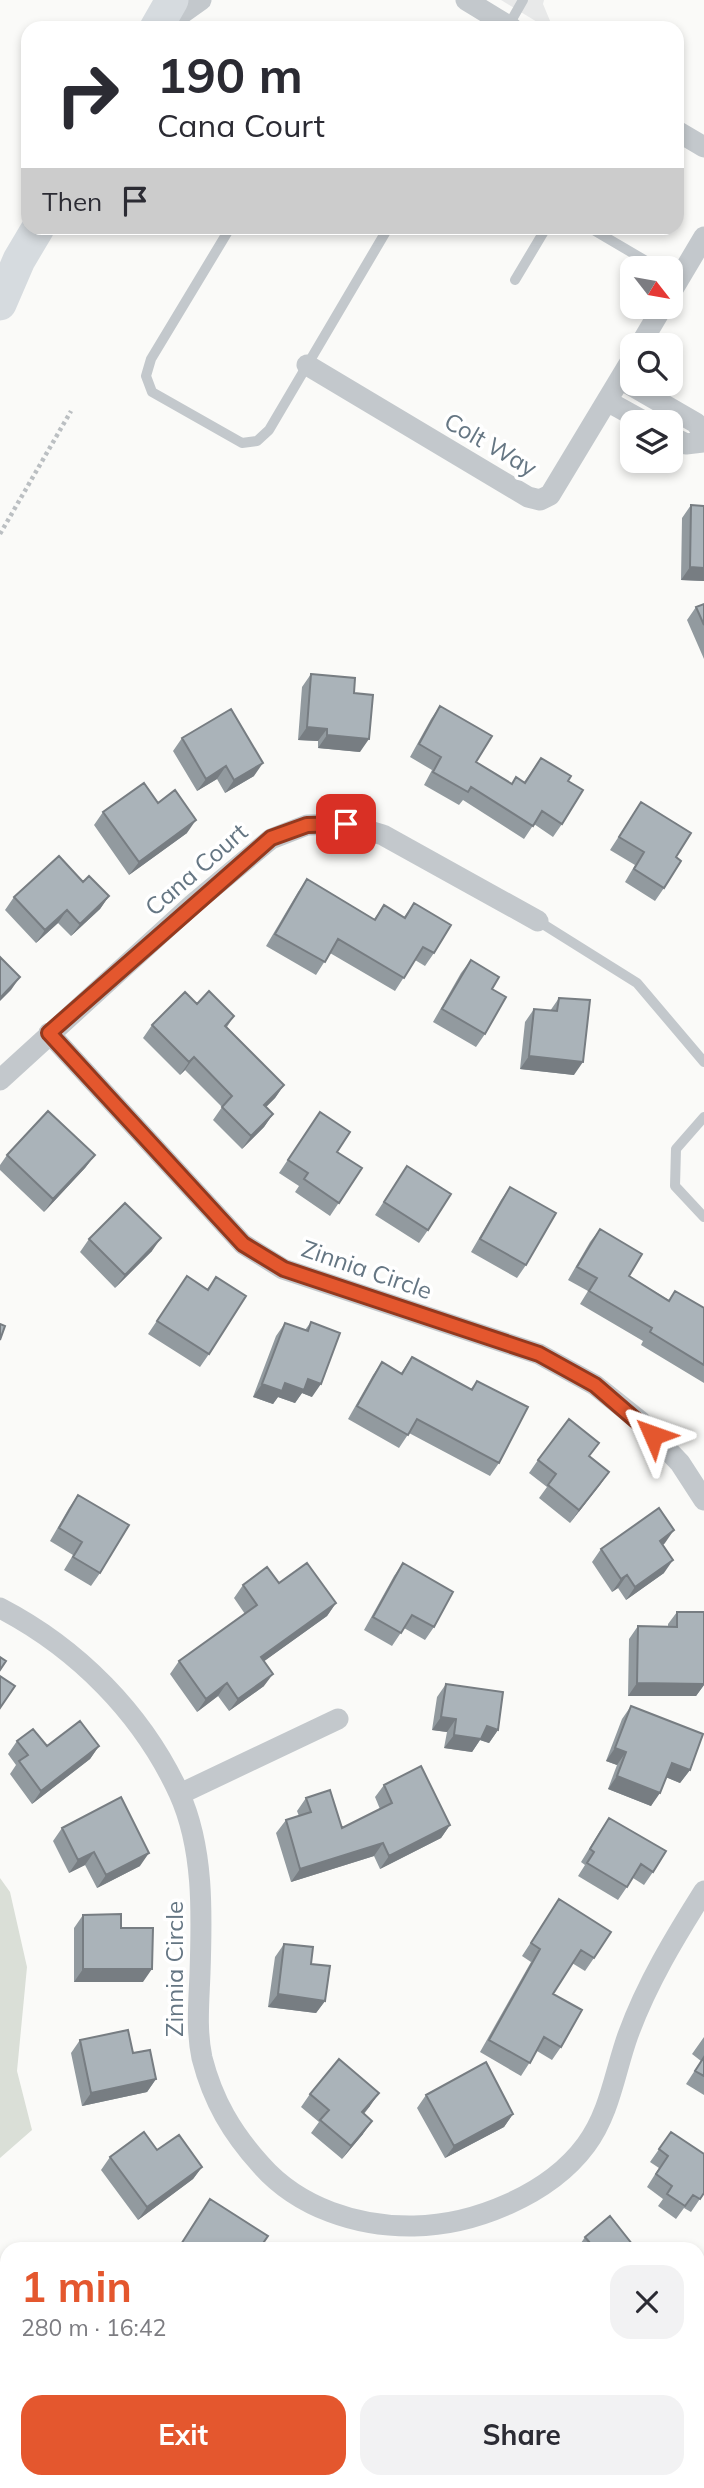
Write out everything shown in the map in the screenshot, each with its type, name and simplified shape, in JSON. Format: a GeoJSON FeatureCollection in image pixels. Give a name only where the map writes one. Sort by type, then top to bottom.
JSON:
{"type":"FeatureCollection","features":[{"type":"Feature","properties":{"kind":"main road"},"geometry":{"type":"LineString","coordinates":[[159,21],[172,0]]}},
{"type":"Feature","properties":{"kind":"main road"},"geometry":{"type":"LineString","coordinates":[[0,304],[19,260],[34,235]]}},
{"type":"Feature","properties":{"kind":"street"},"geometry":{"type":"LineString","coordinates":[[158,21],[166,0]]}},
{"type":"Feature","properties":{"kind":"street"},"geometry":{"type":"LineString","coordinates":[[171,21],[201,0]]}},
{"type":"Feature","properties":{"kind":"street"},"geometry":{"type":"LineString","coordinates":[[466,0],[499,21]]}},
{"type":"Feature","properties":{"kind":"street"},"geometry":{"type":"LineString","coordinates":[[684,135],[704,147]]}},
{"type":"Feature","properties":{"kind":"street"},"geometry":{"type":"LineString","coordinates":[[683,268],[704,237]]}},
{"type":"Feature","properties":{"kind":"street","name":"Colt Way"},"geometry":{"type":"LineString","coordinates":[[307,366],[528,497],[540,500],[551,495],[620,379]]}},
{"type":"Feature","properties":{"kind":"street"},"geometry":{"type":"LineString","coordinates":[[649,396],[696,423],[704,434]]}},
{"type":"Feature","properties":{"kind":"street"},"geometry":{"type":"LineString","coordinates":[[607,401],[623,410]]}},
{"type":"Feature","properties":{"kind":"street"},"geometry":{"type":"LineString","coordinates":[[683,442],[704,442]]}},
{"type":"Feature","properties":{"kind":"street","name":"Cana Court"},"geometry":{"type":"LineString","coordinates":[[0,1080],[49,1033],[271,838],[307,825],[346,824],[383,835],[538,921]]}},
{"type":"Feature","properties":{"kind":"street","name":"Zinnia Circle"},"geometry":{"type":"LineString","coordinates":[[49,1033],[243,1244],[284,1269],[539,1354],[595,1385],[640,1421],[680,1463],[704,1500]]}},
{"type":"Feature","properties":{"kind":"street","name":"Zinnia Circle"},"geometry":{"type":"LineString","coordinates":[[0,1608],[49,1637],[103,1682],[147,1735],[180,1794],[194,1842],[203,1907],[199,2027],[202,2055],[214,2097],[234,2135],[271,2177],[295,2195],[334,2214],[391,2227],[435,2226],[492,2213],[543,2185],[586,2146],[605,2109],[628,2034],[657,1966],[704,1891]]}},
{"type":"Feature","properties":{"kind":"street"},"geometry":{"type":"LineString","coordinates":[[180,1794],[338,1719]]}},
{"type":"Feature","properties":{"kind":"lane"},"geometry":{"type":"LineString","coordinates":[[512,21],[523,0]]}},
{"type":"Feature","properties":{"kind":"lane"},"geometry":{"type":"LineString","coordinates":[[226,235],[151,359],[146,376],[152,391],[242,443],[257,441],[269,430],[384,235]]}},
{"type":"Feature","properties":{"kind":"lane"},"geometry":{"type":"LineString","coordinates":[[514,280],[542,235]]}},
{"type":"Feature","properties":{"kind":"lane"},"geometry":{"type":"LineString","coordinates":[[602,235],[638,256]]}},
{"type":"Feature","properties":{"kind":"lane"},"geometry":{"type":"LineString","coordinates":[[538,921],[637,983],[704,1062]]}},
{"type":"Feature","properties":{"kind":"lane"},"geometry":{"type":"LineString","coordinates":[[704,1117],[676,1149],[675,1186],[704,1217]]}},
{"type":"Feature","properties":{"kind":"path"},"geometry":{"type":"LineString","coordinates":[[0,534],[71,411]]}},
{"type":"Feature","properties":{"kind":"shaded area"},"geometry":{"type":"Polygon","coordinates":[[[501,0],[544,0],[550,21],[536,21],[501,0]]]}},
{"type":"Feature","properties":{"kind":"shaded area"},"geometry":{"type":"Polygon","coordinates":[[[0,1878],[10,1892],[27,1967],[17,2071],[32,2130],[0,2158],[0,1878]]]}},
{"type":"Feature","properties":{"kind":"building"},"geometry":{"type":"Polygon","coordinates":[[[691,505],[704,506],[704,568],[690,567],[691,505]]]}},
{"type":"Feature","properties":{"kind":"building"},"geometry":{"type":"Polygon","coordinates":[[[704,604],[704,625],[696,607],[704,604]]]}},
{"type":"Feature","properties":{"kind":"building"},"geometry":{"type":"Polygon","coordinates":[[[311,674],[355,678],[354,693],[373,695],[369,739],[327,735],[327,729],[307,727],[311,674]]]}},
{"type":"Feature","properties":{"kind":"building"},"geometry":{"type":"Polygon","coordinates":[[[440,706],[492,736],[476,762],[512,784],[516,777],[525,783],[541,758],[571,776],[568,781],[583,790],[562,824],[542,811],[533,826],[471,787],[468,792],[433,772],[441,757],[419,744],[440,706]]]}},
{"type":"Feature","properties":{"kind":"building"},"geometry":{"type":"Polygon","coordinates":[[[231,709],[263,763],[234,780],[226,766],[206,779],[182,738],[231,709]]]}},
{"type":"Feature","properties":{"kind":"building"},"geometry":{"type":"Polygon","coordinates":[[[144,783],[158,803],[175,790],[196,820],[139,862],[103,812],[144,783]]]}},
{"type":"Feature","properties":{"kind":"building"},"geometry":{"type":"Polygon","coordinates":[[[641,802],[691,833],[676,857],[681,861],[664,888],[634,869],[644,852],[619,837],[641,802]]]}},
{"type":"Feature","properties":{"kind":"building"},"geometry":{"type":"Polygon","coordinates":[[[59,856],[83,882],[89,876],[109,896],[80,924],[67,910],[45,930],[14,897],[59,856]]]}},
{"type":"Feature","properties":{"kind":"building"},"geometry":{"type":"Polygon","coordinates":[[[307,879],[375,920],[384,905],[405,918],[414,903],[451,925],[434,953],[423,947],[404,978],[338,939],[325,962],[275,934],[307,879]]]}},
{"type":"Feature","properties":{"kind":"building"},"geometry":{"type":"Polygon","coordinates":[[[0,957],[20,977],[0,998],[0,957]]]}},
{"type":"Feature","properties":{"kind":"building"},"geometry":{"type":"Polygon","coordinates":[[[471,960],[499,977],[492,989],[506,997],[485,1034],[442,1009],[471,960]]]}},
{"type":"Feature","properties":{"kind":"building"},"geometry":{"type":"Polygon","coordinates":[[[209,991],[234,1016],[225,1026],[284,1085],[264,1105],[273,1114],[251,1136],[222,1107],[232,1096],[194,1057],[189,1062],[152,1025],[185,992],[197,1004],[209,991]]]}},
{"type":"Feature","properties":{"kind":"building"},"geometry":{"type":"Polygon","coordinates":[[[559,998],[590,1000],[583,1062],[529,1056],[534,1009],[557,1011],[559,998]]]}},
{"type":"Feature","properties":{"kind":"building"},"geometry":{"type":"Polygon","coordinates":[[[48,1111],[95,1155],[53,1199],[7,1155],[48,1111]]]}},
{"type":"Feature","properties":{"kind":"building"},"geometry":{"type":"Polygon","coordinates":[[[320,1112],[350,1132],[337,1152],[362,1168],[339,1203],[304,1179],[308,1173],[288,1160],[320,1112]]]}},
{"type":"Feature","properties":{"kind":"building"},"geometry":{"type":"Polygon","coordinates":[[[407,1166],[451,1194],[428,1230],[384,1202],[407,1166]]]}},
{"type":"Feature","properties":{"kind":"building"},"geometry":{"type":"Polygon","coordinates":[[[510,1187],[556,1213],[526,1265],[480,1239],[510,1187]]]}},
{"type":"Feature","properties":{"kind":"building"},"geometry":{"type":"Polygon","coordinates":[[[125,1203],[161,1238],[125,1275],[89,1239],[125,1203]]]}},
{"type":"Feature","properties":{"kind":"building"},"geometry":{"type":"Polygon","coordinates":[[[600,1229],[642,1254],[629,1276],[669,1301],[675,1291],[704,1308],[704,1365],[650,1332],[652,1328],[589,1291],[597,1278],[577,1267],[600,1229]]]}},
{"type":"Feature","properties":{"kind":"building"},"geometry":{"type":"Polygon","coordinates":[[[187,1276],[208,1290],[216,1277],[246,1296],[209,1354],[157,1321],[187,1276]]]}},
{"type":"Feature","properties":{"kind":"building"},"geometry":{"type":"Polygon","coordinates":[[[311,1322],[340,1333],[321,1384],[308,1379],[304,1390],[285,1383],[282,1391],[262,1384],[285,1323],[308,1331],[311,1322]]]}},
{"type":"Feature","properties":{"kind":"building"},"geometry":{"type":"Polygon","coordinates":[[[0,1324],[5,1326],[0,1340],[0,1324]]]}},
{"type":"Feature","properties":{"kind":"building"},"geometry":{"type":"Polygon","coordinates":[[[412,1357],[472,1390],[477,1381],[528,1407],[499,1463],[417,1419],[408,1435],[357,1406],[382,1362],[402,1374],[412,1357]]]}},
{"type":"Feature","properties":{"kind":"building"},"geometry":{"type":"Polygon","coordinates":[[[569,1419],[599,1443],[589,1456],[609,1472],[579,1510],[548,1485],[556,1474],[538,1460],[569,1419]]]}},
{"type":"Feature","properties":{"kind":"building"},"geometry":{"type":"Polygon","coordinates":[[[78,1495],[129,1525],[100,1573],[73,1557],[82,1542],[59,1528],[78,1495]]]}},
{"type":"Feature","properties":{"kind":"building"},"geometry":{"type":"Polygon","coordinates":[[[659,1508],[674,1530],[660,1541],[673,1560],[635,1587],[627,1575],[621,1579],[601,1549],[659,1508]]]}},
{"type":"Feature","properties":{"kind":"building"},"geometry":{"type":"Polygon","coordinates":[[[307,1563],[336,1603],[261,1657],[273,1674],[238,1699],[227,1683],[206,1699],[179,1661],[257,1605],[243,1585],[267,1567],[279,1583],[307,1563]]]}},
{"type":"Feature","properties":{"kind":"building"},"geometry":{"type":"Polygon","coordinates":[[[403,1563],[453,1592],[434,1627],[412,1615],[401,1633],[373,1617],[403,1563]]]}},
{"type":"Feature","properties":{"kind":"building"},"geometry":{"type":"Polygon","coordinates":[[[677,1612],[704,1612],[704,1684],[637,1683],[638,1626],[677,1627],[677,1612]]]}},
{"type":"Feature","properties":{"kind":"building"},"geometry":{"type":"Polygon","coordinates":[[[0,1657],[6,1661],[0,1670],[0,1657]]]}},
{"type":"Feature","properties":{"kind":"building"},"geometry":{"type":"Polygon","coordinates":[[[0,1676],[15,1686],[0,1708],[0,1676]]]}},
{"type":"Feature","properties":{"kind":"building"},"geometry":{"type":"Polygon","coordinates":[[[446,1684],[503,1692],[498,1730],[487,1726],[481,1739],[454,1735],[456,1719],[441,1717],[446,1684]]]}},
{"type":"Feature","properties":{"kind":"building"},"geometry":{"type":"Polygon","coordinates":[[[631,1706],[703,1734],[690,1770],[672,1763],[660,1793],[617,1776],[626,1752],[615,1748],[631,1706]]]}},
{"type":"Feature","properties":{"kind":"building"},"geometry":{"type":"Polygon","coordinates":[[[80,1721],[99,1746],[41,1791],[19,1761],[28,1755],[17,1741],[33,1729],[47,1746],[80,1721]]]}},
{"type":"Feature","properties":{"kind":"building"},"geometry":{"type":"Polygon","coordinates":[[[421,1766],[450,1825],[389,1856],[383,1843],[300,1869],[286,1820],[311,1812],[306,1798],[330,1790],[342,1828],[392,1803],[384,1785],[421,1766]]]}},
{"type":"Feature","properties":{"kind":"building"},"geometry":{"type":"Polygon","coordinates":[[[121,1797],[149,1853],[106,1875],[94,1852],[78,1860],[62,1828],[121,1797]]]}},
{"type":"Feature","properties":{"kind":"building"},"geometry":{"type":"Polygon","coordinates":[[[609,1818],[666,1851],[653,1872],[641,1864],[627,1887],[587,1863],[594,1852],[590,1849],[609,1818]]]}},
{"type":"Feature","properties":{"kind":"building"},"geometry":{"type":"Polygon","coordinates":[[[559,1899],[611,1932],[594,1958],[581,1950],[553,1994],[582,2010],[561,2047],[544,2037],[530,2063],[489,2040],[540,1949],[531,1943],[559,1899]]]}},
{"type":"Feature","properties":{"kind":"building"},"geometry":{"type":"Polygon","coordinates":[[[121,1914],[121,1928],[153,1928],[152,1969],[83,1969],[83,1915],[121,1914]]]}},
{"type":"Feature","properties":{"kind":"building"},"geometry":{"type":"Polygon","coordinates":[[[284,1944],[313,1947],[311,1964],[330,1966],[325,2001],[278,1994],[284,1944]]]}},
{"type":"Feature","properties":{"kind":"building"},"geometry":{"type":"Polygon","coordinates":[[[128,2030],[133,2053],[150,2050],[156,2079],[91,2093],[80,2040],[128,2030]]]}},
{"type":"Feature","properties":{"kind":"building"},"geometry":{"type":"Polygon","coordinates":[[[704,2057],[704,2076],[695,2071],[704,2057]]]}},
{"type":"Feature","properties":{"kind":"building"},"geometry":{"type":"Polygon","coordinates":[[[339,2059],[379,2093],[362,2112],[372,2121],[351,2146],[320,2120],[329,2110],[310,2094],[339,2059]]]}},
{"type":"Feature","properties":{"kind":"building"},"geometry":{"type":"Polygon","coordinates":[[[486,2062],[513,2114],[454,2146],[426,2095],[486,2062]]]}},
{"type":"Feature","properties":{"kind":"building"},"geometry":{"type":"Polygon","coordinates":[[[144,2132],[157,2150],[179,2135],[202,2167],[147,2207],[110,2157],[144,2132]]]}},
{"type":"Feature","properties":{"kind":"building"},"geometry":{"type":"Polygon","coordinates":[[[671,2132],[704,2154],[704,2193],[700,2199],[693,2195],[685,2206],[667,2194],[672,2186],[656,2174],[668,2156],[659,2149],[671,2132]]]}},
{"type":"Feature","properties":{"kind":"building"},"geometry":{"type":"Polygon","coordinates":[[[210,2199],[268,2236],[264,2242],[182,2242],[210,2199]]]}},
{"type":"Feature","properties":{"kind":"building"},"geometry":{"type":"Polygon","coordinates":[[[610,2216],[630,2242],[589,2242],[585,2237],[610,2216]]]}},
{"type":"Feature","properties":{"kind":"route"},"geometry":{"type":"LineString","coordinates":[[346,824],[307,825],[271,838],[49,1033],[243,1244],[284,1269],[539,1354],[595,1385],[640,1421],[653,1435]]}}]}
